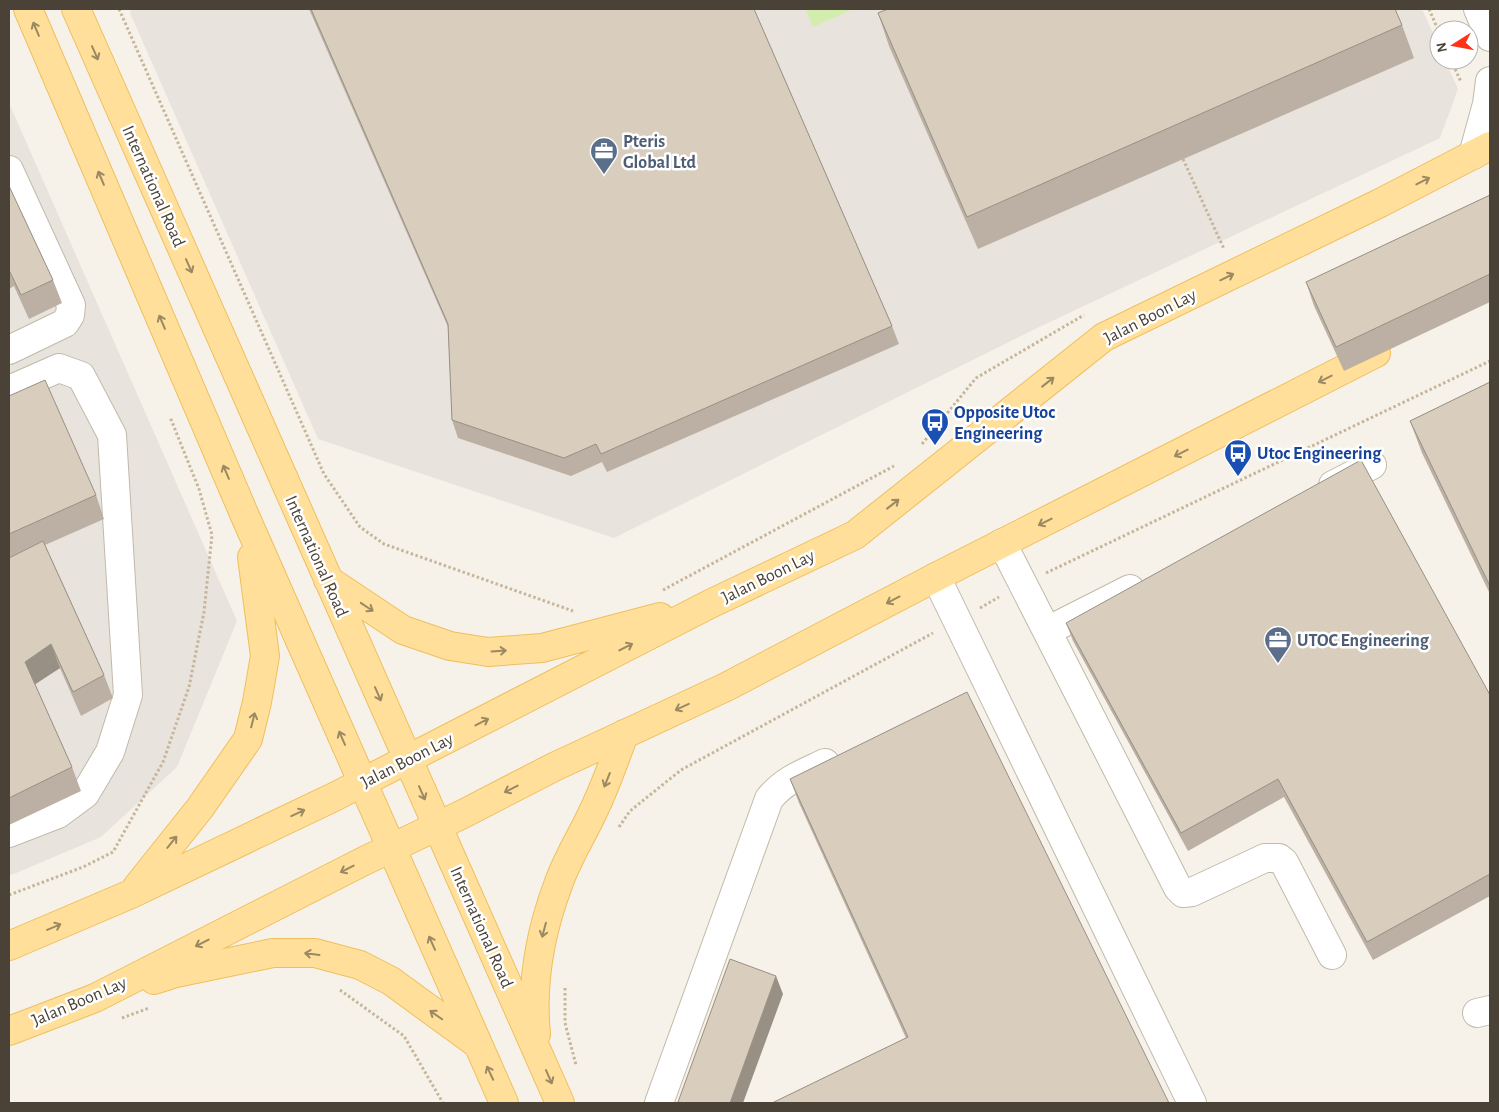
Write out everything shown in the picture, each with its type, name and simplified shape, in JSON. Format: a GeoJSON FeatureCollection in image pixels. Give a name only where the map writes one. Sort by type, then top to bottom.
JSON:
{"type":"FeatureCollection","features":[{"type":"Feature","properties":{"kind":"main road"},"geometry":{"type":"LineString","coordinates":[[28,9],[245,516],[504,1103]]}},
{"type":"Feature","properties":{"kind":"main road","name":"International Road"},"geometry":{"type":"LineString","coordinates":[[76,9],[560,1103]]}},
{"type":"Feature","properties":{"kind":"main road","name":"Jalan Boon Lay"},"geometry":{"type":"LineString","coordinates":[[9,946],[131,894],[362,782],[710,604],[855,535],[1104,337],[1482,151]]}},
{"type":"Feature","properties":{"kind":"main road","name":"Jalan Boon Lay"},"geometry":{"type":"LineString","coordinates":[[9,1031],[95,998],[390,848],[624,734],[726,687],[1002,543],[1398,342]]}},
{"type":"Feature","properties":{"kind":"main road"},"geometry":{"type":"LineString","coordinates":[[131,894],[200,808],[248,739],[257,702],[264,656],[258,589],[245,516]]}},
{"type":"Feature","properties":{"kind":"main road"},"geometry":{"type":"LineString","coordinates":[[327,579],[403,630],[450,646],[488,652],[542,648],[710,604]]}},
{"type":"Feature","properties":{"kind":"main road"},"geometry":{"type":"LineString","coordinates":[[537,1051],[533,1009],[535,979],[542,934],[558,883],[607,781],[624,734]]}},
{"type":"Feature","properties":{"kind":"main road"},"geometry":{"type":"LineString","coordinates":[[95,998],[176,973],[273,953],[315,954],[360,965],[391,981],[476,1043]]}},
{"type":"Feature","properties":{"kind":"street"},"geometry":{"type":"LineString","coordinates":[[1478,9],[1490,42]]}},
{"type":"Feature","properties":{"kind":"street"},"geometry":{"type":"LineString","coordinates":[[1482,151],[1490,80]]}},
{"type":"Feature","properties":{"kind":"street"},"geometry":{"type":"LineString","coordinates":[[9,170],[70,305],[70,315],[65,323],[9,350]]}},
{"type":"Feature","properties":{"kind":"street"},"geometry":{"type":"LineString","coordinates":[[9,390],[59,368],[81,376],[112,435],[128,695],[110,752],[85,794],[58,814],[9,833]]}},
{"type":"Feature","properties":{"kind":"street"},"geometry":{"type":"LineString","coordinates":[[1310,497],[1372,465]]}},
{"type":"Feature","properties":{"kind":"street"},"geometry":{"type":"LineString","coordinates":[[1002,543],[1178,888],[1183,893],[1192,892],[1265,858],[1279,858],[1284,862],[1332,955]]}},
{"type":"Feature","properties":{"kind":"street"},"geometry":{"type":"LineString","coordinates":[[936,577],[1192,1103]]}},
{"type":"Feature","properties":{"kind":"street"},"geometry":{"type":"LineString","coordinates":[[1047,631],[1152,578]]}},
{"type":"Feature","properties":{"kind":"street"},"geometry":{"type":"LineString","coordinates":[[963,699],[989,686]]}},
{"type":"Feature","properties":{"kind":"street"},"geometry":{"type":"LineString","coordinates":[[659,1103],[769,799],[787,781],[849,752]]}},
{"type":"Feature","properties":{"kind":"path"},"geometry":{"type":"LineString","coordinates":[[119,9],[324,474],[360,527],[384,544],[581,614]]}},
{"type":"Feature","properties":{"kind":"path"},"geometry":{"type":"LineString","coordinates":[[1183,159],[1226,254]]}},
{"type":"Feature","properties":{"kind":"path"},"geometry":{"type":"LineString","coordinates":[[920,447],[976,378],[1086,314]]}},
{"type":"Feature","properties":{"kind":"path"},"geometry":{"type":"LineString","coordinates":[[613,835],[630,810],[681,770],[1023,584],[1490,361]]}},
{"type":"Feature","properties":{"kind":"path"},"geometry":{"type":"LineString","coordinates":[[658,593],[899,463]]}},
{"type":"Feature","properties":{"kind":"path"},"geometry":{"type":"LineString","coordinates":[[9,895],[113,852]]}},
{"type":"Feature","properties":{"kind":"path"},"geometry":{"type":"LineString","coordinates":[[565,984],[565,1022],[576,1067]]}},
{"type":"Feature","properties":{"kind":"path"},"geometry":{"type":"LineString","coordinates":[[336,988],[404,1036],[444,1103]]}},
{"type":"Feature","properties":{"kind":"path"},"geometry":{"type":"LineString","coordinates":[[117,1020],[154,1006]]}},
{"type":"Feature","properties":{"kind":"shaded area"},"geometry":{"type":"Polygon","coordinates":[[[131,9],[805,9],[813,26],[854,9],[1422,9],[1429,24],[1429,70],[1449,70],[1458,89],[1440,138],[1031,331],[614,538],[318,439],[130,13],[131,9]]]}},
{"type":"Feature","properties":{"kind":"shaded area"},"geometry":{"type":"Polygon","coordinates":[[[9,103],[237,621],[177,767],[101,837],[9,876],[9,103]]]}},
{"type":"Feature","properties":{"kind":"green space"},"geometry":{"type":"Polygon","coordinates":[[[805,9],[854,9],[813,27],[805,9]]]}},
{"type":"Feature","properties":{"kind":"building","name":"Pteris Global Ltd"},"geometry":{"type":"Polygon","coordinates":[[[311,9],[754,9],[892,326],[601,454],[596,444],[564,458],[452,420],[448,324],[311,9]]]}},
{"type":"Feature","properties":{"kind":"building"},"geometry":{"type":"Polygon","coordinates":[[[888,9],[1395,9],[1402,25],[967,217],[878,13],[888,9]]]}},
{"type":"Feature","properties":{"kind":"building"},"geometry":{"type":"Polygon","coordinates":[[[9,186],[53,280],[21,295],[9,270],[9,186]]]}},
{"type":"Feature","properties":{"kind":"building"},"geometry":{"type":"Polygon","coordinates":[[[1490,195],[1490,274],[1336,347],[1306,282],[1490,195]]]}},
{"type":"Feature","properties":{"kind":"building"},"geometry":{"type":"Polygon","coordinates":[[[45,380],[96,495],[9,534],[9,396],[45,380]]]}},
{"type":"Feature","properties":{"kind":"building"},"geometry":{"type":"Polygon","coordinates":[[[1490,382],[1490,586],[1410,421],[1490,382]]]}},
{"type":"Feature","properties":{"kind":"building","name":"UTOC Engineering"},"geometry":{"type":"Polygon","coordinates":[[[1361,460],[1490,695],[1490,874],[1367,942],[1278,779],[1181,833],[1066,623],[1361,460]]]}},
{"type":"Feature","properties":{"kind":"building"},"geometry":{"type":"Polygon","coordinates":[[[43,541],[104,675],[73,692],[51,644],[25,662],[72,767],[9,798],[9,558],[43,541]]]}},
{"type":"Feature","properties":{"kind":"building"},"geometry":{"type":"Polygon","coordinates":[[[967,692],[1169,1103],[772,1103],[908,1037],[790,779],[967,692]]]}},
{"type":"Feature","properties":{"kind":"building"},"geometry":{"type":"Polygon","coordinates":[[[730,959],[776,976],[730,1103],[678,1102],[730,959]]]}},
{"type":"Feature","properties":{"kind":"place","name":"Pteris Global Ltd"},"geometry":{"type":"Point","coordinates":[604,175]}},
{"type":"Feature","properties":{"kind":"place","name":"Opposite Utoc Engineering"},"geometry":{"type":"Point","coordinates":[935,446]}},
{"type":"Feature","properties":{"kind":"place","name":"Utoc Engineering"},"geometry":{"type":"Point","coordinates":[1238,477]}},
{"type":"Feature","properties":{"kind":"place","name":"UTOC Engineering"},"geometry":{"type":"Point","coordinates":[1278,664]}}]}
